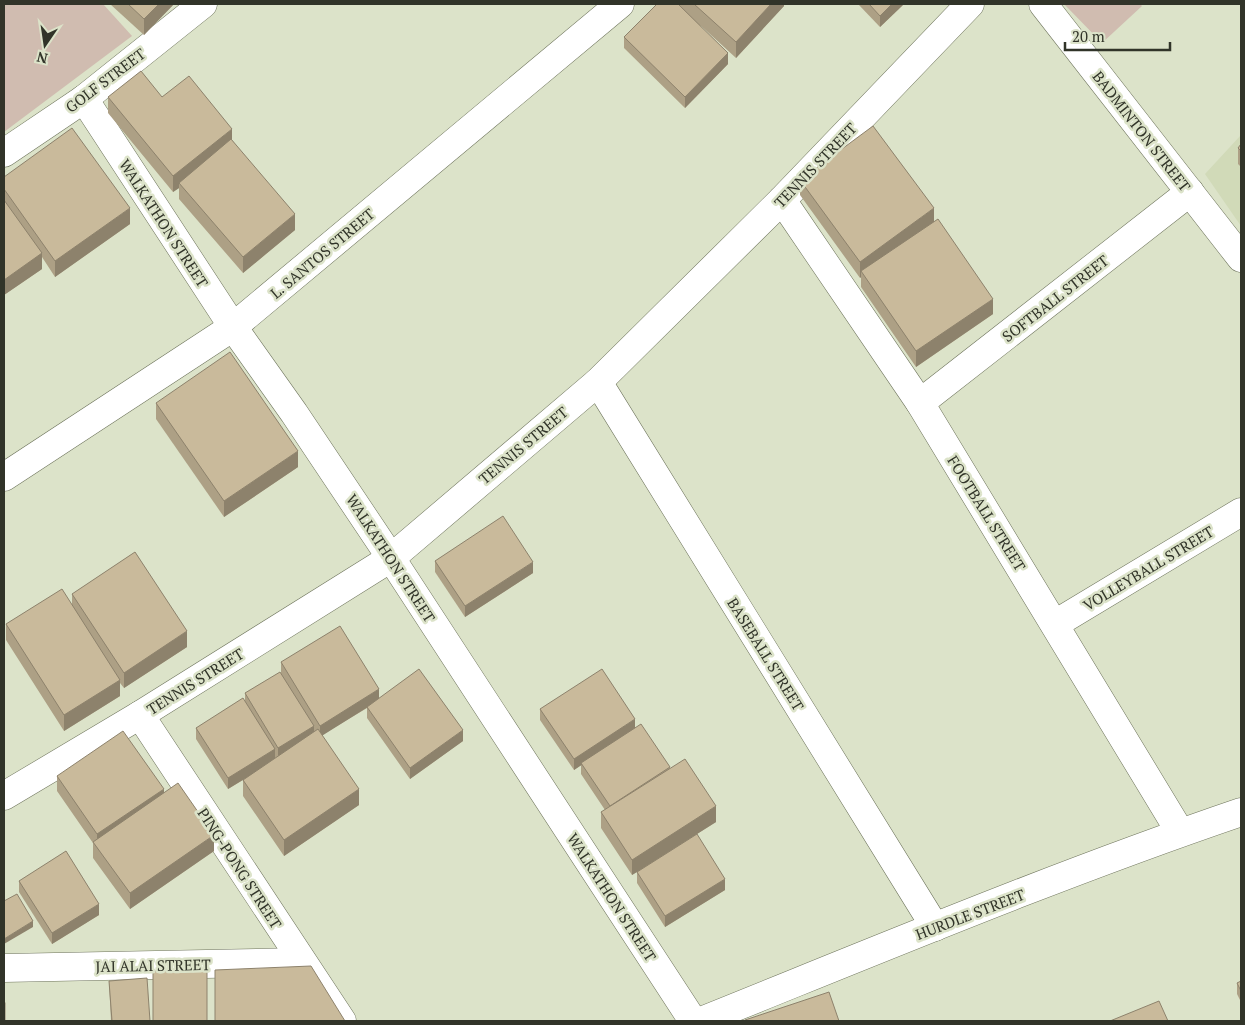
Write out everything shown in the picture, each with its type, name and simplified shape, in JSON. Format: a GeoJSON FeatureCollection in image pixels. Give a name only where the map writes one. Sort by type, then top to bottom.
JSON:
{"type":"FeatureCollection","features":[{"type":"Feature","properties":{"kind":"street","name":"GOLF STREET"},"geometry":{"type":"LineString","coordinates":[[4,153],[84,99],[203,4]]}},
{"type":"Feature","properties":{"kind":"street","name":"L. SANTOS STREET"},"geometry":{"type":"LineString","coordinates":[[4,477],[233,327],[620,4]]}},
{"type":"Feature","properties":{"kind":"street","name":"TENNIS STREET"},"geometry":{"type":"LineString","coordinates":[[4,796],[140,715],[391,558],[598,382],[782,200],[970,4]]}},
{"type":"Feature","properties":{"kind":"street","name":"BADMINTON STREET"},"geometry":{"type":"LineString","coordinates":[[1043,4],[1241,258]]}},
{"type":"Feature","properties":{"kind":"street","name":"WALKATHON STREET"},"geometry":{"type":"LineString","coordinates":[[84,99],[233,327],[294,412],[391,558],[693,1021]]}},
{"type":"Feature","properties":{"kind":"street","name":"SOFTBALL STREET"},"geometry":{"type":"LineString","coordinates":[[920,403],[1190,192]]}},
{"type":"Feature","properties":{"kind":"street","name":"FOOTBALL STREET"},"geometry":{"type":"LineString","coordinates":[[782,200],[920,403],[1180,832]]}},
{"type":"Feature","properties":{"kind":"street","name":"BASEBALL STREET"},"geometry":{"type":"LineString","coordinates":[[598,382],[935,928]]}},
{"type":"Feature","properties":{"kind":"street","name":"VOLLEYBALL STREET"},"geometry":{"type":"LineString","coordinates":[[1055,624],[1241,512]]}},
{"type":"Feature","properties":{"kind":"street","name":"PING-PONG STREET"},"geometry":{"type":"LineString","coordinates":[[140,715],[342,1021]]}},
{"type":"Feature","properties":{"kind":"street","name":"HURDLE STREET"},"geometry":{"type":"LineString","coordinates":[[701,1021],[1180,832],[1241,812]]}},
{"type":"Feature","properties":{"kind":"street","name":"JAI ALAI STREET"},"geometry":{"type":"LineString","coordinates":[[4,968],[302,962]]}},
{"type":"Feature","properties":{"kind":"shaded area"},"geometry":{"type":"Polygon","coordinates":[[[4,4],[103,4],[132,36],[4,132],[4,4]]]}},
{"type":"Feature","properties":{"kind":"shaded area"},"geometry":{"type":"Polygon","coordinates":[[[1064,4],[1140,4],[1142,6],[1102,43],[1064,4]]]}},
{"type":"Feature","properties":{"kind":"shaded area"},"geometry":{"type":"Polygon","coordinates":[[[1241,135],[1241,226],[1205,174],[1241,135]]]}},
{"type":"Feature","properties":{"kind":"building"},"geometry":{"type":"Polygon","coordinates":[[[128,4],[159,4],[144,19],[128,4]]]}},
{"type":"Feature","properties":{"kind":"building"},"geometry":{"type":"Polygon","coordinates":[[[657,4],[678,4],[728,53],[685,97],[624,37],[657,4]]]}},
{"type":"Feature","properties":{"kind":"building"},"geometry":{"type":"Polygon","coordinates":[[[694,4],[771,4],[736,42],[694,4]]]}},
{"type":"Feature","properties":{"kind":"building"},"geometry":{"type":"Polygon","coordinates":[[[869,4],[892,4],[880,16],[869,4]]]}},
{"type":"Feature","properties":{"kind":"building"},"geometry":{"type":"Polygon","coordinates":[[[141,71],[162,97],[189,76],[232,129],[173,176],[108,97],[141,71]]]}},
{"type":"Feature","properties":{"kind":"building"},"geometry":{"type":"Polygon","coordinates":[[[873,126],[934,208],[860,262],[800,180],[873,126]]]}},
{"type":"Feature","properties":{"kind":"building"},"geometry":{"type":"Polygon","coordinates":[[[72,128],[130,208],[55,261],[4,189],[4,177],[72,128]]]}},
{"type":"Feature","properties":{"kind":"building"},"geometry":{"type":"Polygon","coordinates":[[[231,139],[295,214],[243,257],[179,183],[231,139]]]}},
{"type":"Feature","properties":{"kind":"building"},"geometry":{"type":"Polygon","coordinates":[[[4,200],[42,253],[4,280],[4,200]]]}},
{"type":"Feature","properties":{"kind":"building"},"geometry":{"type":"Polygon","coordinates":[[[938,219],[993,299],[916,351],[861,271],[938,219]]]}},
{"type":"Feature","properties":{"kind":"building"},"geometry":{"type":"Polygon","coordinates":[[[230,352],[298,451],[224,501],[156,403],[230,352]]]}},
{"type":"Feature","properties":{"kind":"building"},"geometry":{"type":"Polygon","coordinates":[[[503,516],[533,562],[465,606],[435,561],[503,516]]]}},
{"type":"Feature","properties":{"kind":"building"},"geometry":{"type":"Polygon","coordinates":[[[135,552],[187,631],[124,673],[72,594],[135,552]]]}},
{"type":"Feature","properties":{"kind":"building"},"geometry":{"type":"Polygon","coordinates":[[[62,589],[120,680],[64,715],[6,624],[62,589]]]}},
{"type":"Feature","properties":{"kind":"building"},"geometry":{"type":"Polygon","coordinates":[[[340,626],[379,689],[320,726],[281,662],[340,626]]]}},
{"type":"Feature","properties":{"kind":"building"},"geometry":{"type":"Polygon","coordinates":[[[419,669],[463,730],[410,768],[367,707],[419,669]]]}},
{"type":"Feature","properties":{"kind":"building"},"geometry":{"type":"Polygon","coordinates":[[[602,669],[635,719],[574,759],[540,709],[602,669]]]}},
{"type":"Feature","properties":{"kind":"building"},"geometry":{"type":"Polygon","coordinates":[[[280,672],[314,726],[278,748],[245,693],[280,672]]]}},
{"type":"Feature","properties":{"kind":"building"},"geometry":{"type":"Polygon","coordinates":[[[243,698],[275,749],[228,778],[196,728],[243,698]]]}},
{"type":"Feature","properties":{"kind":"building"},"geometry":{"type":"Polygon","coordinates":[[[641,724],[670,767],[610,806],[581,763],[641,724]]]}},
{"type":"Feature","properties":{"kind":"building"},"geometry":{"type":"Polygon","coordinates":[[[318,729],[359,789],[284,840],[243,780],[318,729]]]}},
{"type":"Feature","properties":{"kind":"building"},"geometry":{"type":"Polygon","coordinates":[[[123,731],[164,789],[97,834],[57,776],[123,731]]]}},
{"type":"Feature","properties":{"kind":"building"},"geometry":{"type":"Polygon","coordinates":[[[685,759],[716,806],[632,860],[601,812],[685,759]]]}},
{"type":"Feature","properties":{"kind":"building"},"geometry":{"type":"Polygon","coordinates":[[[178,783],[214,835],[130,893],[93,842],[178,783]]]}},
{"type":"Feature","properties":{"kind":"building"},"geometry":{"type":"Polygon","coordinates":[[[697,834],[725,879],[665,916],[637,872],[697,834]]]}},
{"type":"Feature","properties":{"kind":"building"},"geometry":{"type":"Polygon","coordinates":[[[66,851],[99,904],[52,933],[19,881],[66,851]]]}},
{"type":"Feature","properties":{"kind":"building"},"geometry":{"type":"Polygon","coordinates":[[[17,894],[33,921],[4,939],[4,901],[17,894]]]}},
{"type":"Feature","properties":{"kind":"building"},"geometry":{"type":"Polygon","coordinates":[[[311,966],[345,1021],[215,1021],[215,970],[311,966]]]}},
{"type":"Feature","properties":{"kind":"building"},"geometry":{"type":"Polygon","coordinates":[[[153,971],[207,971],[207,1021],[153,1021],[153,971]]]}},
{"type":"Feature","properties":{"kind":"building"},"geometry":{"type":"Polygon","coordinates":[[[147,978],[150,1021],[112,1021],[109,981],[147,978]]]}},
{"type":"Feature","properties":{"kind":"building"},"geometry":{"type":"Polygon","coordinates":[[[1241,981],[1241,991],[1237,983],[1241,981]]]}},
{"type":"Feature","properties":{"kind":"building"},"geometry":{"type":"Polygon","coordinates":[[[829,992],[839,1021],[745,1020],[829,992]]]}},
{"type":"Feature","properties":{"kind":"building"},"geometry":{"type":"Polygon","coordinates":[[[1159,1001],[1168,1021],[1110,1021],[1159,1001]]]}},
{"type":"Feature","properties":{"kind":"building"},"geometry":{"type":"Polygon","coordinates":[[[5,1003],[5,1021],[4,1021],[5,1003]]]}}]}
